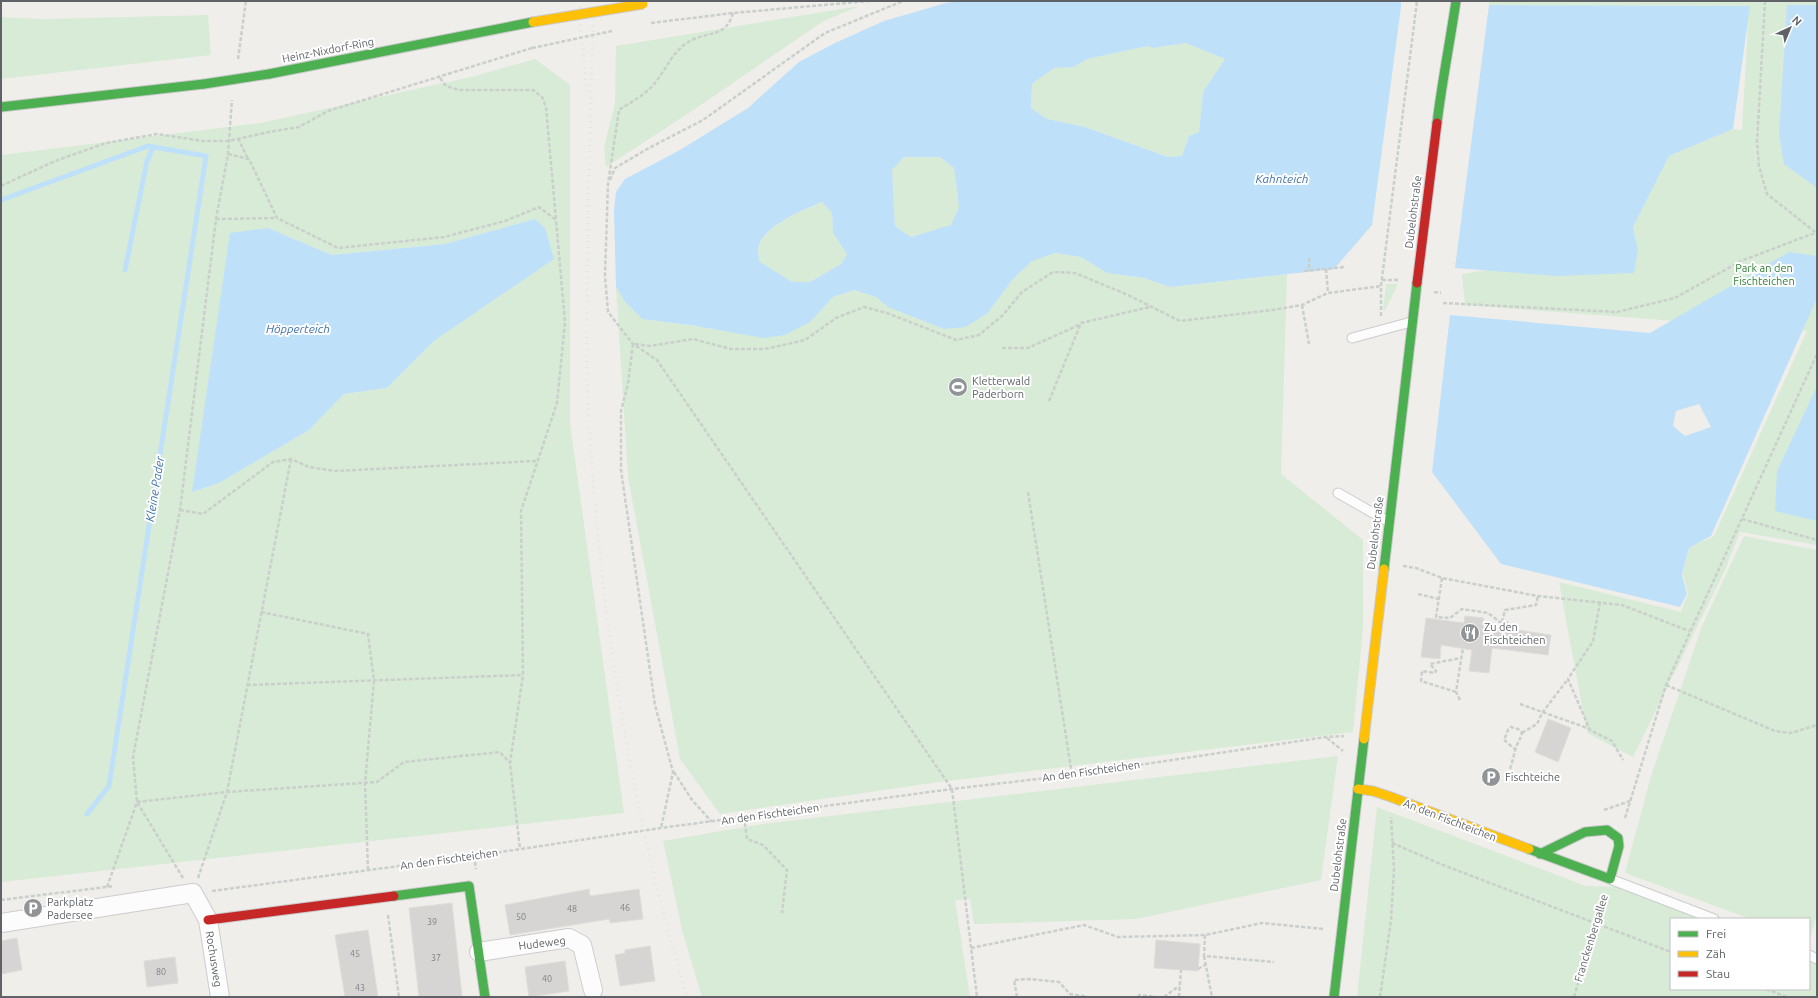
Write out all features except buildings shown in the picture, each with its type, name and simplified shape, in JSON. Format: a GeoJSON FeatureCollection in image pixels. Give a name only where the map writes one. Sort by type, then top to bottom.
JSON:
{"type":"FeatureCollection","features":[{"type":"Feature","properties":{"kind":"main road","name":"Dubelohstraße"},"geometry":{"type":"LineString","coordinates":[[1334,997],[1443,73],[1447,63],[1456,1]]}},
{"type":"Feature","properties":{"kind":"main road","name":"Heinz-Nixdorf-Ring"},"geometry":{"type":"LineString","coordinates":[[1,107],[204,84],[269,74],[533,22],[647,3]]}},
{"type":"Feature","properties":{"kind":"main road","name":"Dubelohstraße"},"geometry":{"type":"LineString","coordinates":[[1442,31],[1439,62],[1443,73]]}},
{"type":"Feature","properties":{"kind":"main road","name":"An den Fischteichen"},"geometry":{"type":"LineString","coordinates":[[1358,789],[1373,791],[1540,854],[1610,878]]}},
{"type":"Feature","properties":{"kind":"main road"},"geometry":{"type":"LineString","coordinates":[[1540,854],[1585,832],[1607,830],[1618,838],[1619,846],[1610,878]]}},
{"type":"Feature","properties":{"kind":"main road"},"geometry":{"type":"LineString","coordinates":[[208,920],[469,886],[485,997]]}},
{"type":"Feature","properties":{"kind":"street"},"geometry":{"type":"LineString","coordinates":[[1,923],[193,893],[208,920]]}},
{"type":"Feature","properties":{"kind":"street","name":"Rochusweg"},"geometry":{"type":"LineString","coordinates":[[208,920],[220,997]]}},
{"type":"Feature","properties":{"kind":"street","name":"Hudeweg"},"geometry":{"type":"LineString","coordinates":[[479,952],[569,938],[582,945],[593,990]]}},
{"type":"Feature","properties":{"kind":"lane"},"geometry":{"type":"LineString","coordinates":[[1352,338],[1413,322]]}},
{"type":"Feature","properties":{"kind":"lane"},"geometry":{"type":"LineString","coordinates":[[1338,493],[1389,522]]}},
{"type":"Feature","properties":{"kind":"lane","name":"An den Fischteichen"},"geometry":{"type":"LineString","coordinates":[[1610,878],[1711,918]]}},
{"type":"Feature","properties":{"kind":"path"},"geometry":{"type":"LineString","coordinates":[[238,56],[246,1]]}},
{"type":"Feature","properties":{"kind":"path"},"geometry":{"type":"LineString","coordinates":[[646,23],[733,13],[869,1]]}},
{"type":"Feature","properties":{"kind":"path"},"geometry":{"type":"LineString","coordinates":[[608,184],[615,168],[649,148],[703,120],[825,33],[903,1]]}},
{"type":"Feature","properties":{"kind":"path"},"geometry":{"type":"LineString","coordinates":[[1381,322],[1381,286],[1417,1]]}},
{"type":"Feature","properties":{"kind":"path"},"geometry":{"type":"LineString","coordinates":[[1765,1],[1757,142],[1759,166],[1767,194],[1816,232]]}},
{"type":"Feature","properties":{"kind":"path"},"geometry":{"type":"LineString","coordinates":[[733,13],[730,24],[722,31],[690,41],[676,53],[653,85],[619,110],[608,184],[605,276],[608,312],[633,344],[657,360],[952,789],[977,997]]}},
{"type":"Feature","properties":{"kind":"path"},"geometry":{"type":"LineString","coordinates":[[1,186],[54,161],[106,144],[157,134],[203,141],[228,141],[299,127],[328,111],[440,78],[532,48],[616,30]]}},
{"type":"Feature","properties":{"kind":"path"},"geometry":{"type":"LineString","coordinates":[[440,78],[446,86],[459,90],[533,90],[542,97],[546,107],[565,322],[557,403],[536,461],[521,511],[523,675],[510,763],[520,849]]}},
{"type":"Feature","properties":{"kind":"path"},"geometry":{"type":"LineString","coordinates":[[107,886],[137,802],[133,757],[180,510],[216,220],[228,154],[229,123]]}},
{"type":"Feature","properties":{"kind":"path"},"geometry":{"type":"LineString","coordinates":[[238,138],[277,218]]}},
{"type":"Feature","properties":{"kind":"path"},"geometry":{"type":"LineString","coordinates":[[228,154],[249,159]]}},
{"type":"Feature","properties":{"kind":"path"},"geometry":{"type":"LineString","coordinates":[[216,220],[277,218],[338,248],[444,237],[505,221],[539,207],[556,220]]}},
{"type":"Feature","properties":{"kind":"path"},"geometry":{"type":"LineString","coordinates":[[1444,303],[1616,312],[1675,298],[1741,261],[1816,232]]}},
{"type":"Feature","properties":{"kind":"path"},"geometry":{"type":"LineString","coordinates":[[1309,258],[1309,271]]}},
{"type":"Feature","properties":{"kind":"path"},"geometry":{"type":"LineString","coordinates":[[1304,271],[1345,267]]}},
{"type":"Feature","properties":{"kind":"path"},"geometry":{"type":"LineString","coordinates":[[1326,269],[1328,294]]}},
{"type":"Feature","properties":{"kind":"path"},"geometry":{"type":"LineString","coordinates":[[633,344],[650,346],[693,339],[731,349],[765,349],[805,340],[836,318],[864,307],[887,313],[956,340],[979,335],[1003,315],[1022,292],[1053,272],[1075,273],[1128,295],[1180,321],[1302,304],[1328,294],[1381,286]]}},
{"type":"Feature","properties":{"kind":"path"},"geometry":{"type":"LineString","coordinates":[[1382,280],[1401,280]]}},
{"type":"Feature","properties":{"kind":"path"},"geometry":{"type":"LineString","coordinates":[[1302,304],[1309,344]]}},
{"type":"Feature","properties":{"kind":"path"},"geometry":{"type":"LineString","coordinates":[[1002,348],[1028,348],[1081,323],[1150,307]]}},
{"type":"Feature","properties":{"kind":"path"},"geometry":{"type":"LineString","coordinates":[[1049,401],[1081,323]]}},
{"type":"Feature","properties":{"kind":"path"},"geometry":{"type":"LineString","coordinates":[[633,344],[628,384],[620,411],[621,470],[655,705],[674,772],[692,800],[712,822]]}},
{"type":"Feature","properties":{"kind":"path"},"geometry":{"type":"LineString","coordinates":[[1618,838],[1666,685],[1817,354]]}},
{"type":"Feature","properties":{"kind":"path"},"geometry":{"type":"LineString","coordinates":[[180,510],[203,514],[273,462],[291,459],[309,467],[335,471],[536,461]]}},
{"type":"Feature","properties":{"kind":"path"},"geometry":{"type":"LineString","coordinates":[[193,893],[226,792],[291,459]]}},
{"type":"Feature","properties":{"kind":"path"},"geometry":{"type":"LineString","coordinates":[[1028,492],[1072,775]]}},
{"type":"Feature","properties":{"kind":"path"},"geometry":{"type":"LineString","coordinates":[[1742,519],[1817,540]]}},
{"type":"Feature","properties":{"kind":"path"},"geometry":{"type":"LineString","coordinates":[[1397,566],[1416,568],[1442,578],[1538,596],[1600,602],[1622,606],[1689,632]]}},
{"type":"Feature","properties":{"kind":"path"},"geometry":{"type":"LineString","coordinates":[[1442,578],[1436,617],[1450,618],[1462,609],[1488,613],[1502,622],[1510,623]]}},
{"type":"Feature","properties":{"kind":"path"},"geometry":{"type":"LineString","coordinates":[[1418,594],[1439,599]]}},
{"type":"Feature","properties":{"kind":"path"},"geometry":{"type":"LineString","coordinates":[[1502,622],[1505,610],[1536,605],[1538,596]]}},
{"type":"Feature","properties":{"kind":"path"},"geometry":{"type":"LineString","coordinates":[[1510,769],[1522,733],[1538,724],[1542,713],[1568,679],[1593,641],[1600,602]]}},
{"type":"Feature","properties":{"kind":"path"},"geometry":{"type":"LineString","coordinates":[[261,612],[368,634],[374,681],[366,783],[368,870]]}},
{"type":"Feature","properties":{"kind":"path"},"geometry":{"type":"LineString","coordinates":[[1460,700],[1456,692],[1463,648]]}},
{"type":"Feature","properties":{"kind":"path"},"geometry":{"type":"LineString","coordinates":[[1456,692],[1421,681],[1422,671],[1435,673],[1436,671],[1430,664],[1461,658]]}},
{"type":"Feature","properties":{"kind":"path"},"geometry":{"type":"LineString","coordinates":[[247,685],[523,675]]}},
{"type":"Feature","properties":{"kind":"path"},"geometry":{"type":"LineString","coordinates":[[1568,679],[1590,730]]}},
{"type":"Feature","properties":{"kind":"path"},"geometry":{"type":"LineString","coordinates":[[1666,685],[1774,731],[1791,733],[1817,725]]}},
{"type":"Feature","properties":{"kind":"path"},"geometry":{"type":"LineString","coordinates":[[1520,704],[1590,730],[1612,741],[1623,760]]}},
{"type":"Feature","properties":{"kind":"path"},"geometry":{"type":"LineString","coordinates":[[1516,750],[1504,740],[1511,727],[1518,729],[1522,733]]}},
{"type":"Feature","properties":{"kind":"path","name":"An den Fischteichen"},"geometry":{"type":"LineString","coordinates":[[193,893],[520,849],[661,828],[952,789],[1072,775],[1326,737],[1347,736]]}},
{"type":"Feature","properties":{"kind":"path"},"geometry":{"type":"LineString","coordinates":[[1326,737],[1344,752]]}},
{"type":"Feature","properties":{"kind":"path"},"geometry":{"type":"LineString","coordinates":[[137,802],[226,792],[377,782],[404,762],[500,752],[510,763]]}},
{"type":"Feature","properties":{"kind":"path"},"geometry":{"type":"LineString","coordinates":[[661,828],[674,772]]}},
{"type":"Feature","properties":{"kind":"path"},"geometry":{"type":"LineString","coordinates":[[1380,997],[1391,920],[1394,869],[1391,798]]}},
{"type":"Feature","properties":{"kind":"path"},"geometry":{"type":"LineString","coordinates":[[1598,812],[1630,801]]}},
{"type":"Feature","properties":{"kind":"path"},"geometry":{"type":"LineString","coordinates":[[137,802],[193,893]]}},
{"type":"Feature","properties":{"kind":"path"},"geometry":{"type":"LineString","coordinates":[[744,817],[747,839],[763,845],[787,870],[782,913]]}},
{"type":"Feature","properties":{"kind":"path"},"geometry":{"type":"LineString","coordinates":[[1392,844],[1670,952]]}},
{"type":"Feature","properties":{"kind":"path","name":"Franckenbergallee"},"geometry":{"type":"LineString","coordinates":[[1574,997],[1595,923],[1610,878]]}},
{"type":"Feature","properties":{"kind":"path"},"geometry":{"type":"LineString","coordinates":[[385,897],[399,997]]}},
{"type":"Feature","properties":{"kind":"path"},"geometry":{"type":"LineString","coordinates":[[971,948],[1084,925],[1118,936],[1205,935],[1262,923],[1324,929]]}},
{"type":"Feature","properties":{"kind":"path"},"geometry":{"type":"LineString","coordinates":[[1205,935],[1205,965],[1212,997]]}},
{"type":"Feature","properties":{"kind":"path"},"geometry":{"type":"LineString","coordinates":[[1204,956],[1274,962]]}},
{"type":"Feature","properties":{"kind":"path"},"geometry":{"type":"LineString","coordinates":[[1198,969],[1205,965]]}},
{"type":"Feature","properties":{"kind":"path"},"geometry":{"type":"LineString","coordinates":[[1179,997],[1181,970]]}},
{"type":"Feature","properties":{"kind":"path"},"geometry":{"type":"LineString","coordinates":[[1017,997],[1014,980],[1029,979],[1059,982],[1070,994],[1088,997]]}},
{"type":"Feature","properties":{"kind":"path"},"geometry":{"type":"LineString","coordinates":[[1164,997],[1179,985]]}},
{"type":"Feature","properties":{"kind":"path"},"geometry":{"type":"LineString","coordinates":[[1768,990],[1786,997]]}},
{"type":"Feature","properties":{"kind":"path"},"geometry":{"type":"LineString","coordinates":[[1139,997],[1139,995],[1157,997]]}},
{"type":"Feature","properties":{"kind":"green space","name":"Park an den Fischteichen"},"geometry":{"type":"Polygon","coordinates":[[[1489,1],[1817,1],[1817,545],[1740,532],[1725,570],[1633,757],[1587,733],[1559,582],[1681,612],[1688,594],[1683,574],[1689,548],[1714,536],[1807,331],[1465,305],[1462,274],[1637,246],[1633,227],[1669,156],[1733,129],[1742,130],[1749,6],[1489,5],[1489,1]]]}},
{"type":"Feature","properties":{"kind":"green space"},"geometry":{"type":"Polygon","coordinates":[[[859,6],[822,22],[695,109],[606,167],[604,147],[615,104],[616,46],[859,6]]]}},
{"type":"Feature","properties":{"kind":"green space"},"geometry":{"type":"Polygon","coordinates":[[[208,15],[211,55],[1,79],[1,17],[44,19],[208,15]]]}},
{"type":"Feature","properties":{"kind":"green space"},"geometry":{"type":"Polygon","coordinates":[[[1186,43],[1225,59],[1203,92],[1199,132],[1189,136],[1182,156],[1168,157],[1085,127],[1047,119],[1031,108],[1032,84],[1054,68],[1074,67],[1087,59],[1148,46],[1153,48],[1186,43]]]}},
{"type":"Feature","properties":{"kind":"green space"},"geometry":{"type":"Polygon","coordinates":[[[535,59],[570,85],[570,423],[624,813],[1,882],[1,155],[261,123],[475,76],[535,59]],[[535,219],[445,244],[332,255],[268,228],[192,492],[219,483],[309,430],[344,394],[387,388],[434,341],[554,259],[535,219]]]}},
{"type":"Feature","properties":{"kind":"green space"},"geometry":{"type":"Polygon","coordinates":[[[904,157],[940,157],[954,168],[959,207],[952,225],[911,237],[895,226],[892,169],[904,157]]]}},
{"type":"Feature","properties":{"kind":"green space"},"geometry":{"type":"Polygon","coordinates":[[[823,202],[832,213],[833,233],[847,254],[841,264],[810,282],[792,282],[759,261],[758,248],[761,240],[768,232],[785,219],[823,202]]]}},
{"type":"Feature","properties":{"kind":"green space"},"geometry":{"type":"Polygon","coordinates":[[[1055,253],[1081,257],[1107,273],[1144,278],[1170,287],[1287,274],[1281,474],[1363,540],[1363,627],[1353,732],[939,782],[720,814],[680,759],[628,477],[616,287],[625,302],[642,319],[697,326],[810,322],[833,297],[854,290],[876,297],[888,307],[987,314],[1013,279],[1032,260],[1055,253]]]}},
{"type":"Feature","properties":{"kind":"green space"},"geometry":{"type":"Polygon","coordinates":[[[1386,284],[1398,284],[1385,311],[1383,309],[1386,284]]]}},
{"type":"Feature","properties":{"kind":"green space"},"geometry":{"type":"Polygon","coordinates":[[[1744,536],[1817,550],[1817,915],[1810,938],[1810,918],[1748,918],[1625,873],[1651,776],[1702,626],[1744,536]]]}},
{"type":"Feature","properties":{"kind":"green space"},"geometry":{"type":"Polygon","coordinates":[[[1338,756],[1321,880],[1136,919],[974,924],[970,899],[955,900],[970,997],[702,997],[683,934],[663,841],[763,824],[1338,756]]]}},
{"type":"Feature","properties":{"kind":"green space"},"geometry":{"type":"Polygon","coordinates":[[[1377,807],[1586,886],[1623,887],[1703,918],[1670,918],[1670,990],[1810,990],[1810,958],[1817,961],[1817,997],[1357,997],[1377,807]]]}},
{"type":"Feature","properties":{"kind":"water","name":"Kahnteich"},"geometry":{"type":"Polygon","coordinates":[[[960,1],[1401,1],[1372,225],[1334,269],[1170,287],[1144,278],[1107,273],[1081,257],[1055,253],[1032,261],[1013,279],[987,314],[965,327],[944,329],[888,307],[876,297],[854,290],[833,297],[810,322],[785,335],[763,338],[697,326],[642,319],[625,302],[616,287],[614,210],[616,192],[625,179],[680,150],[748,108],[799,62],[835,43],[884,21],[946,3],[960,1]],[[1186,43],[1153,48],[1148,46],[1087,59],[1074,67],[1054,68],[1032,84],[1031,108],[1047,119],[1085,127],[1168,157],[1182,156],[1189,136],[1199,132],[1203,92],[1225,59],[1186,43]],[[904,157],[892,170],[895,226],[911,237],[951,225],[959,207],[954,168],[940,157],[904,157]],[[822,202],[795,214],[776,225],[761,240],[758,248],[759,261],[792,282],[810,282],[841,264],[847,254],[833,233],[832,213],[822,202]]]}},
{"type":"Feature","properties":{"kind":"water"},"geometry":{"type":"Polygon","coordinates":[[[1489,5],[1750,6],[1733,129],[1669,156],[1633,227],[1638,250],[1634,273],[1557,276],[1455,268],[1489,5]]]}},
{"type":"Feature","properties":{"kind":"water"},"geometry":{"type":"Polygon","coordinates":[[[1787,5],[1817,5],[1817,188],[1784,164],[1779,134],[1787,5]]]}},
{"type":"Feature","properties":{"kind":"water","name":"Höpperteich"},"geometry":{"type":"Polygon","coordinates":[[[535,219],[545,228],[554,259],[434,341],[387,388],[344,394],[309,430],[219,483],[192,492],[230,233],[268,228],[332,255],[445,244],[535,219]]]}},
{"type":"Feature","properties":{"kind":"water"},"geometry":{"type":"Polygon","coordinates":[[[1789,252],[1817,256],[1817,298],[1711,536],[1689,548],[1682,575],[1687,594],[1680,607],[1501,564],[1432,472],[1450,315],[1650,333],[1789,252]],[[1699,404],[1676,411],[1673,426],[1685,436],[1711,427],[1699,404]]]}},
{"type":"Feature","properties":{"kind":"water"},"geometry":{"type":"Polygon","coordinates":[[[1817,386],[1817,521],[1775,511],[1777,471],[1817,386]]]}},
{"type":"Feature","properties":{"kind":"waterway","name":"Kleine Pader"},"geometry":{"type":"LineString","coordinates":[[1,200],[148,146],[206,156],[109,786],[87,814]]}},
{"type":"Feature","properties":{"kind":"waterway"},"geometry":{"type":"LineString","coordinates":[[125,270],[147,161],[153,147]]}},
{"type":"Feature","properties":{"kind":"railway"},"geometry":{"type":"LineString","coordinates":[[581,1],[580,22],[587,95]]}},
{"type":"Feature","properties":{"kind":"railway"},"geometry":{"type":"LineString","coordinates":[[594,1],[588,217],[587,380],[591,458],[598,536],[618,692],[631,769],[647,845],[666,922],[687,997]]}},
{"type":"Feature","properties":{"kind":"traffic: fast"},"geometry":{"type":"LineString","coordinates":[[1437,123],[1456,1]]}},
{"type":"Feature","properties":{"kind":"traffic: fast"},"geometry":{"type":"LineString","coordinates":[[269,74],[533,22]]}},
{"type":"Feature","properties":{"kind":"traffic: fast"},"geometry":{"type":"LineString","coordinates":[[204,84],[269,74]]}},
{"type":"Feature","properties":{"kind":"traffic: fast"},"geometry":{"type":"LineString","coordinates":[[1,107],[204,84]]}},
{"type":"Feature","properties":{"kind":"traffic: fast"},"geometry":{"type":"LineString","coordinates":[[1384,569],[1417,283]]}},
{"type":"Feature","properties":{"kind":"traffic: fast"},"geometry":{"type":"LineString","coordinates":[[1334,997],[1364,739]]}},
{"type":"Feature","properties":{"kind":"traffic: fast"},"geometry":{"type":"LineString","coordinates":[[1529,849],[1610,879],[1619,846],[1618,838],[1607,830],[1585,832],[1540,854]]}},
{"type":"Feature","properties":{"kind":"traffic: fast"},"geometry":{"type":"LineString","coordinates":[[394,896],[469,886],[485,997]]}},
{"type":"Feature","properties":{"kind":"traffic: slow"},"geometry":{"type":"LineString","coordinates":[[533,22],[643,4]]}},
{"type":"Feature","properties":{"kind":"traffic: slow"},"geometry":{"type":"LineString","coordinates":[[1364,739],[1384,569]]}},
{"type":"Feature","properties":{"kind":"traffic: slow"},"geometry":{"type":"LineString","coordinates":[[1358,789],[1373,791],[1391,797],[1529,849]]}},
{"type":"Feature","properties":{"kind":"traffic: jam"},"geometry":{"type":"LineString","coordinates":[[1417,283],[1437,123]]}},
{"type":"Feature","properties":{"kind":"traffic: jam"},"geometry":{"type":"LineString","coordinates":[[208,920],[394,896]]}},
{"type":"Feature","properties":{"kind":"place","name":"Kletterwald Paderborn"},"geometry":{"type":"Point","coordinates":[958,387]}},
{"type":"Feature","properties":{"kind":"place","name":"Zu den Fischteichen"},"geometry":{"type":"Point","coordinates":[1470,633]}},
{"type":"Feature","properties":{"kind":"place","name":"Fischteiche"},"geometry":{"type":"Point","coordinates":[1491,777]}},
{"type":"Feature","properties":{"kind":"place","name":"Parkplatz Padersee"},"geometry":{"type":"Point","coordinates":[33,908]}}]}
